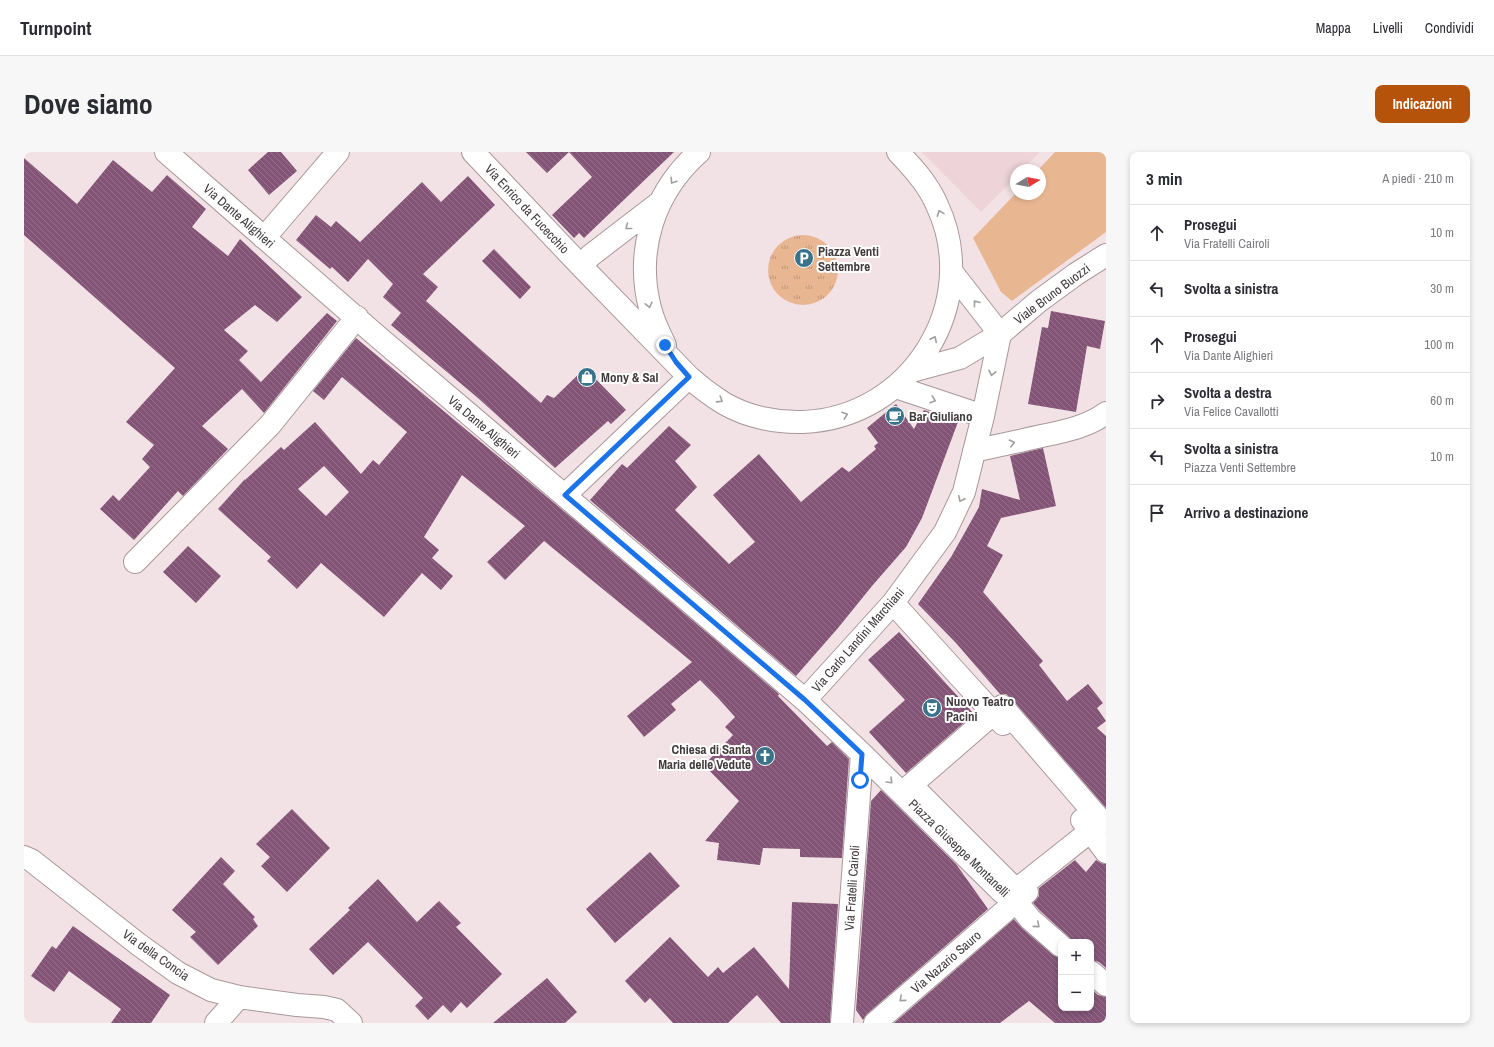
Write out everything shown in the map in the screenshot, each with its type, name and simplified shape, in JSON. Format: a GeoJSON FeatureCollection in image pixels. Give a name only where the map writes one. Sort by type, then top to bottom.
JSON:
{"type":"FeatureCollection","features":[{"type":"Feature","properties":{"kind":"street","name":"Via Dante Alighieri"},"geometry":{"type":"LineString","coordinates":[[166,152],[357,318],[805,700]]}},
{"type":"Feature","properties":{"kind":"street"},"geometry":{"type":"LineString","coordinates":[[264,238],[338,152]]}},
{"type":"Feature","properties":{"kind":"street","name":"Via Enrico da Fucecchio"},"geometry":{"type":"LineString","coordinates":[[473,152],[581,266]]}},
{"type":"Feature","properties":{"kind":"street"},"geometry":{"type":"LineString","coordinates":[[689,377],[669,351],[656,328],[646,290],[645,270],[646,250],[650,230],[659,203],[675,177],[699,152]]}},
{"type":"Feature","properties":{"kind":"street"},"geometry":{"type":"LineString","coordinates":[[659,203],[590,256],[581,266],[689,377],[706,392],[747,414],[768,419],[793,422],[816,422],[839,417],[860,410],[879,400],[896,387],[912,371],[929,350],[941,325],[948,299],[951,271],[950,249],[945,226],[938,205],[926,185],[913,167],[898,152]]}},
{"type":"Feature","properties":{"kind":"street","name":"Viale Bruno Buozzi"},"geometry":{"type":"LineString","coordinates":[[1000,334],[1039,301],[1076,274],[1106,255]]}},
{"type":"Feature","properties":{"kind":"street"},"geometry":{"type":"LineString","coordinates":[[912,371],[960,358],[1000,334],[951,271]]}},
{"type":"Feature","properties":{"kind":"street"},"geometry":{"type":"LineString","coordinates":[[135,562],[270,425],[357,318]]}},
{"type":"Feature","properties":{"kind":"street","name":"Via Carlo Landini Marchiani"},"geometry":{"type":"LineString","coordinates":[[805,700],[893,603],[945,532],[964,492],[983,416],[1000,334]]}},
{"type":"Feature","properties":{"kind":"street"},"geometry":{"type":"LineString","coordinates":[[565,495],[689,377]]}},
{"type":"Feature","properties":{"kind":"street"},"geometry":{"type":"LineString","coordinates":[[896,387],[983,416]]}},
{"type":"Feature","properties":{"kind":"street"},"geometry":{"type":"LineString","coordinates":[[974,451],[1058,433],[1083,426],[1099,419],[1106,413]]}},
{"type":"Feature","properties":{"kind":"street"},"geometry":{"type":"LineString","coordinates":[[893,603],[994,713],[1096,829],[1102,849],[1106,852]]}},
{"type":"Feature","properties":{"kind":"street","name":"Piazza Giuseppe Montanelli"},"geometry":{"type":"LineString","coordinates":[[805,700],[1002,892],[1016,901],[1096,829]]}},
{"type":"Feature","properties":{"kind":"street","name":"Piazza Giuseppe Montanelli"},"geometry":{"type":"LineString","coordinates":[[994,713],[911,785],[1016,890],[1096,829]]}},
{"type":"Feature","properties":{"kind":"street","name":"Via Fratelli Cairoli"},"geometry":{"type":"LineString","coordinates":[[842,1023],[862,754]]}},
{"type":"Feature","properties":{"kind":"street","name":"Via della Concia"},"geometry":{"type":"LineString","coordinates":[[26,861],[178,973],[211,990],[239,997],[324,1007],[336,1010],[351,1023]]}},
{"type":"Feature","properties":{"kind":"street"},"geometry":{"type":"LineString","coordinates":[[1016,901],[1030,919],[1058,943]]}},
{"type":"Feature","properties":{"kind":"street","name":"Via Nazario Sauro"},"geometry":{"type":"LineString","coordinates":[[875,1023],[1016,901]]}},
{"type":"Feature","properties":{"kind":"street"},"geometry":{"type":"LineString","coordinates":[[1094,975],[1106,985]]}},
{"type":"Feature","properties":{"kind":"street"},"geometry":{"type":"LineString","coordinates":[[216,1023],[239,997]]}},
{"type":"Feature","properties":{"kind":"shaded area"},"geometry":{"type":"Polygon","coordinates":[[[922,152],[1040,152],[1028,164],[1010,164],[1010,183],[981,212],[922,152]]]}},
{"type":"Feature","properties":{"kind":"green space"},"geometry":{"type":"Polygon","coordinates":[[[1055,152],[1106,152],[1106,232],[1012,301],[1001,292],[973,238],[1010,199],[1046,200],[1046,164],[1044,164],[1055,152]]]}},
{"type":"Feature","properties":{"kind":"green space"},"geometry":{"type":"Polygon","coordinates":[[[796,235],[810,235],[823,241],[832,250],[838,263],[836,283],[828,295],[810,305],[796,305],[783,299],[774,290],[768,277],[768,263],[774,250],[783,241],[796,235]]]}},
{"type":"Feature","properties":{"kind":"building"},"geometry":{"type":"Polygon","coordinates":[[[268,152],[281,152],[297,171],[269,195],[248,170],[268,152]]]}},
{"type":"Feature","properties":{"kind":"building"},"geometry":{"type":"Polygon","coordinates":[[[526,152],[569,152],[547,173],[526,152]]]}},
{"type":"Feature","properties":{"kind":"building"},"geometry":{"type":"Polygon","coordinates":[[[569,152],[674,152],[584,238],[579,233],[574,238],[552,215],[592,177],[569,152]]]}},
{"type":"Feature","properties":{"kind":"building"},"geometry":{"type":"Polygon","coordinates":[[[24,158],[77,204],[113,160],[152,192],[167,175],[206,209],[192,227],[228,256],[240,239],[302,297],[277,322],[255,305],[224,330],[248,351],[239,360],[261,382],[327,313],[337,321],[264,413],[242,389],[202,426],[228,449],[183,496],[178,491],[134,540],[100,509],[113,495],[119,501],[150,467],[142,459],[154,445],[126,422],[175,368],[24,235],[24,158]]]}},
{"type":"Feature","properties":{"kind":"building"},"geometry":{"type":"Polygon","coordinates":[[[468,176],[495,205],[423,274],[438,287],[426,301],[541,403],[547,395],[554,398],[585,368],[626,410],[611,424],[608,421],[555,468],[478,398],[391,325],[401,313],[383,297],[393,284],[368,259],[348,282],[332,267],[330,269],[296,240],[316,215],[331,227],[336,221],[360,242],[422,182],[441,202],[468,176]]]}},
{"type":"Feature","properties":{"kind":"building"},"geometry":{"type":"Polygon","coordinates":[[[494,249],[531,287],[520,299],[482,261],[494,249]]]}},
{"type":"Feature","properties":{"kind":"building"},"geometry":{"type":"Polygon","coordinates":[[[1051,311],[1105,321],[1100,349],[1087,346],[1076,412],[1028,404],[1042,327],[1048,328],[1051,311]]]}},
{"type":"Feature","properties":{"kind":"building"},"geometry":{"type":"Polygon","coordinates":[[[356,338],[571,517],[779,694],[778,696],[827,746],[832,742],[849,759],[842,858],[800,857],[800,849],[763,848],[760,865],[717,860],[719,843],[705,841],[739,801],[704,765],[733,735],[725,727],[735,717],[700,680],[671,704],[676,710],[644,737],[627,716],[692,662],[544,541],[505,580],[487,562],[525,526],[462,475],[424,537],[439,550],[432,558],[453,576],[441,590],[422,573],[384,617],[321,563],[297,589],[267,561],[271,557],[218,509],[245,479],[281,447],[284,450],[315,422],[361,474],[373,460],[379,465],[407,432],[342,377],[324,400],[313,391],[356,338]],[[324,466],[298,489],[326,516],[349,492],[324,466]]]}},
{"type":"Feature","properties":{"kind":"building"},"geometry":{"type":"Polygon","coordinates":[[[896,404],[914,429],[924,410],[958,422],[922,518],[906,547],[796,676],[590,500],[622,464],[627,468],[669,426],[691,445],[675,461],[697,487],[675,510],[729,564],[755,542],[713,495],[759,454],[801,502],[842,467],[849,472],[876,449],[874,446],[878,443],[867,428],[896,404]]]}},
{"type":"Feature","properties":{"kind":"building"},"geometry":{"type":"Polygon","coordinates":[[[1043,448],[1056,506],[1001,518],[987,546],[1003,555],[983,592],[1043,661],[1039,665],[1067,701],[1088,684],[1103,703],[1097,708],[1106,721],[1097,728],[1106,736],[1106,808],[1011,698],[1006,694],[1000,694],[956,643],[918,604],[951,557],[964,534],[979,507],[982,489],[1020,500],[1010,456],[1043,448]]]}},
{"type":"Feature","properties":{"kind":"building"},"geometry":{"type":"Polygon","coordinates":[[[188,546],[221,576],[196,603],[163,572],[188,546]]]}},
{"type":"Feature","properties":{"kind":"building","name":"Nuovo Teatro Pacini"},"geometry":{"type":"Polygon","coordinates":[[[899,632],[974,714],[906,773],[869,732],[905,700],[868,660],[899,632]]]}},
{"type":"Feature","properties":{"kind":"building"},"geometry":{"type":"Polygon","coordinates":[[[881,790],[956,864],[988,909],[867,1014],[863,1020],[856,1010],[871,801],[881,790]]]}},
{"type":"Feature","properties":{"kind":"building"},"geometry":{"type":"Polygon","coordinates":[[[292,809],[330,848],[287,892],[261,866],[270,857],[256,844],[292,809]]]}},
{"type":"Feature","properties":{"kind":"building"},"geometry":{"type":"Polygon","coordinates":[[[650,852],[680,886],[615,943],[586,909],[650,852]]]}},
{"type":"Feature","properties":{"kind":"building"},"geometry":{"type":"Polygon","coordinates":[[[221,857],[235,871],[223,884],[255,917],[253,919],[258,926],[218,965],[190,937],[196,932],[172,910],[221,857]]]}},
{"type":"Feature","properties":{"kind":"building"},"geometry":{"type":"Polygon","coordinates":[[[1075,860],[1086,872],[1096,860],[1106,864],[1106,968],[1099,962],[1094,961],[1094,939],[1071,939],[1033,903],[1039,896],[1039,888],[1075,860]]]}},
{"type":"Feature","properties":{"kind":"building"},"geometry":{"type":"Polygon","coordinates":[[[378,879],[417,922],[439,901],[461,923],[456,927],[502,974],[467,1008],[461,1002],[451,1013],[443,1005],[428,1020],[415,1006],[423,998],[368,942],[333,975],[309,949],[350,910],[348,908],[378,879]]]}},
{"type":"Feature","properties":{"kind":"building"},"geometry":{"type":"Polygon","coordinates":[[[792,902],[838,904],[830,1023],[781,1023],[757,995],[728,1023],[673,1023],[650,998],[645,1003],[625,981],[670,937],[708,977],[718,967],[723,973],[754,947],[789,989],[792,902]]]}},
{"type":"Feature","properties":{"kind":"building"},"geometry":{"type":"Polygon","coordinates":[[[1014,919],[1053,955],[1058,957],[1058,1011],[1094,1011],[1094,992],[1098,995],[1106,997],[1106,1023],[1055,1023],[1029,1001],[1000,1023],[894,1023],[1014,919]]]}},
{"type":"Feature","properties":{"kind":"building"},"geometry":{"type":"Polygon","coordinates":[[[73,926],[170,995],[151,1023],[111,1023],[121,1009],[69,971],[54,992],[31,976],[52,946],[56,949],[73,926]]]}},
{"type":"Feature","properties":{"kind":"building"},"geometry":{"type":"Polygon","coordinates":[[[547,978],[577,1012],[565,1023],[493,1023],[547,978]]]}},
{"type":"Feature","properties":{"kind":"place","name":"Piazza Venti Settembre"},"geometry":{"type":"Point","coordinates":[804,258]}},
{"type":"Feature","properties":{"kind":"place","name":"Mony & Sal"},"geometry":{"type":"Point","coordinates":[587,377]}},
{"type":"Feature","properties":{"kind":"place","name":"Bar Giuliano"},"geometry":{"type":"Point","coordinates":[895,416]}},
{"type":"Feature","properties":{"kind":"place","name":"Nuovo Teatro Pacini"},"geometry":{"type":"Point","coordinates":[932,708]}},
{"type":"Feature","properties":{"kind":"place","name":"Chiesa di Santa Maria delle Vedute"},"geometry":{"type":"Point","coordinates":[765,756]}},
{"type":"Feature","properties":{"kind":"route"},"geometry":{"type":"LineString","coordinates":[[665,345],[676,362],[689,377],[565,495],[805,700],[862,754],[860,780]]}}]}
